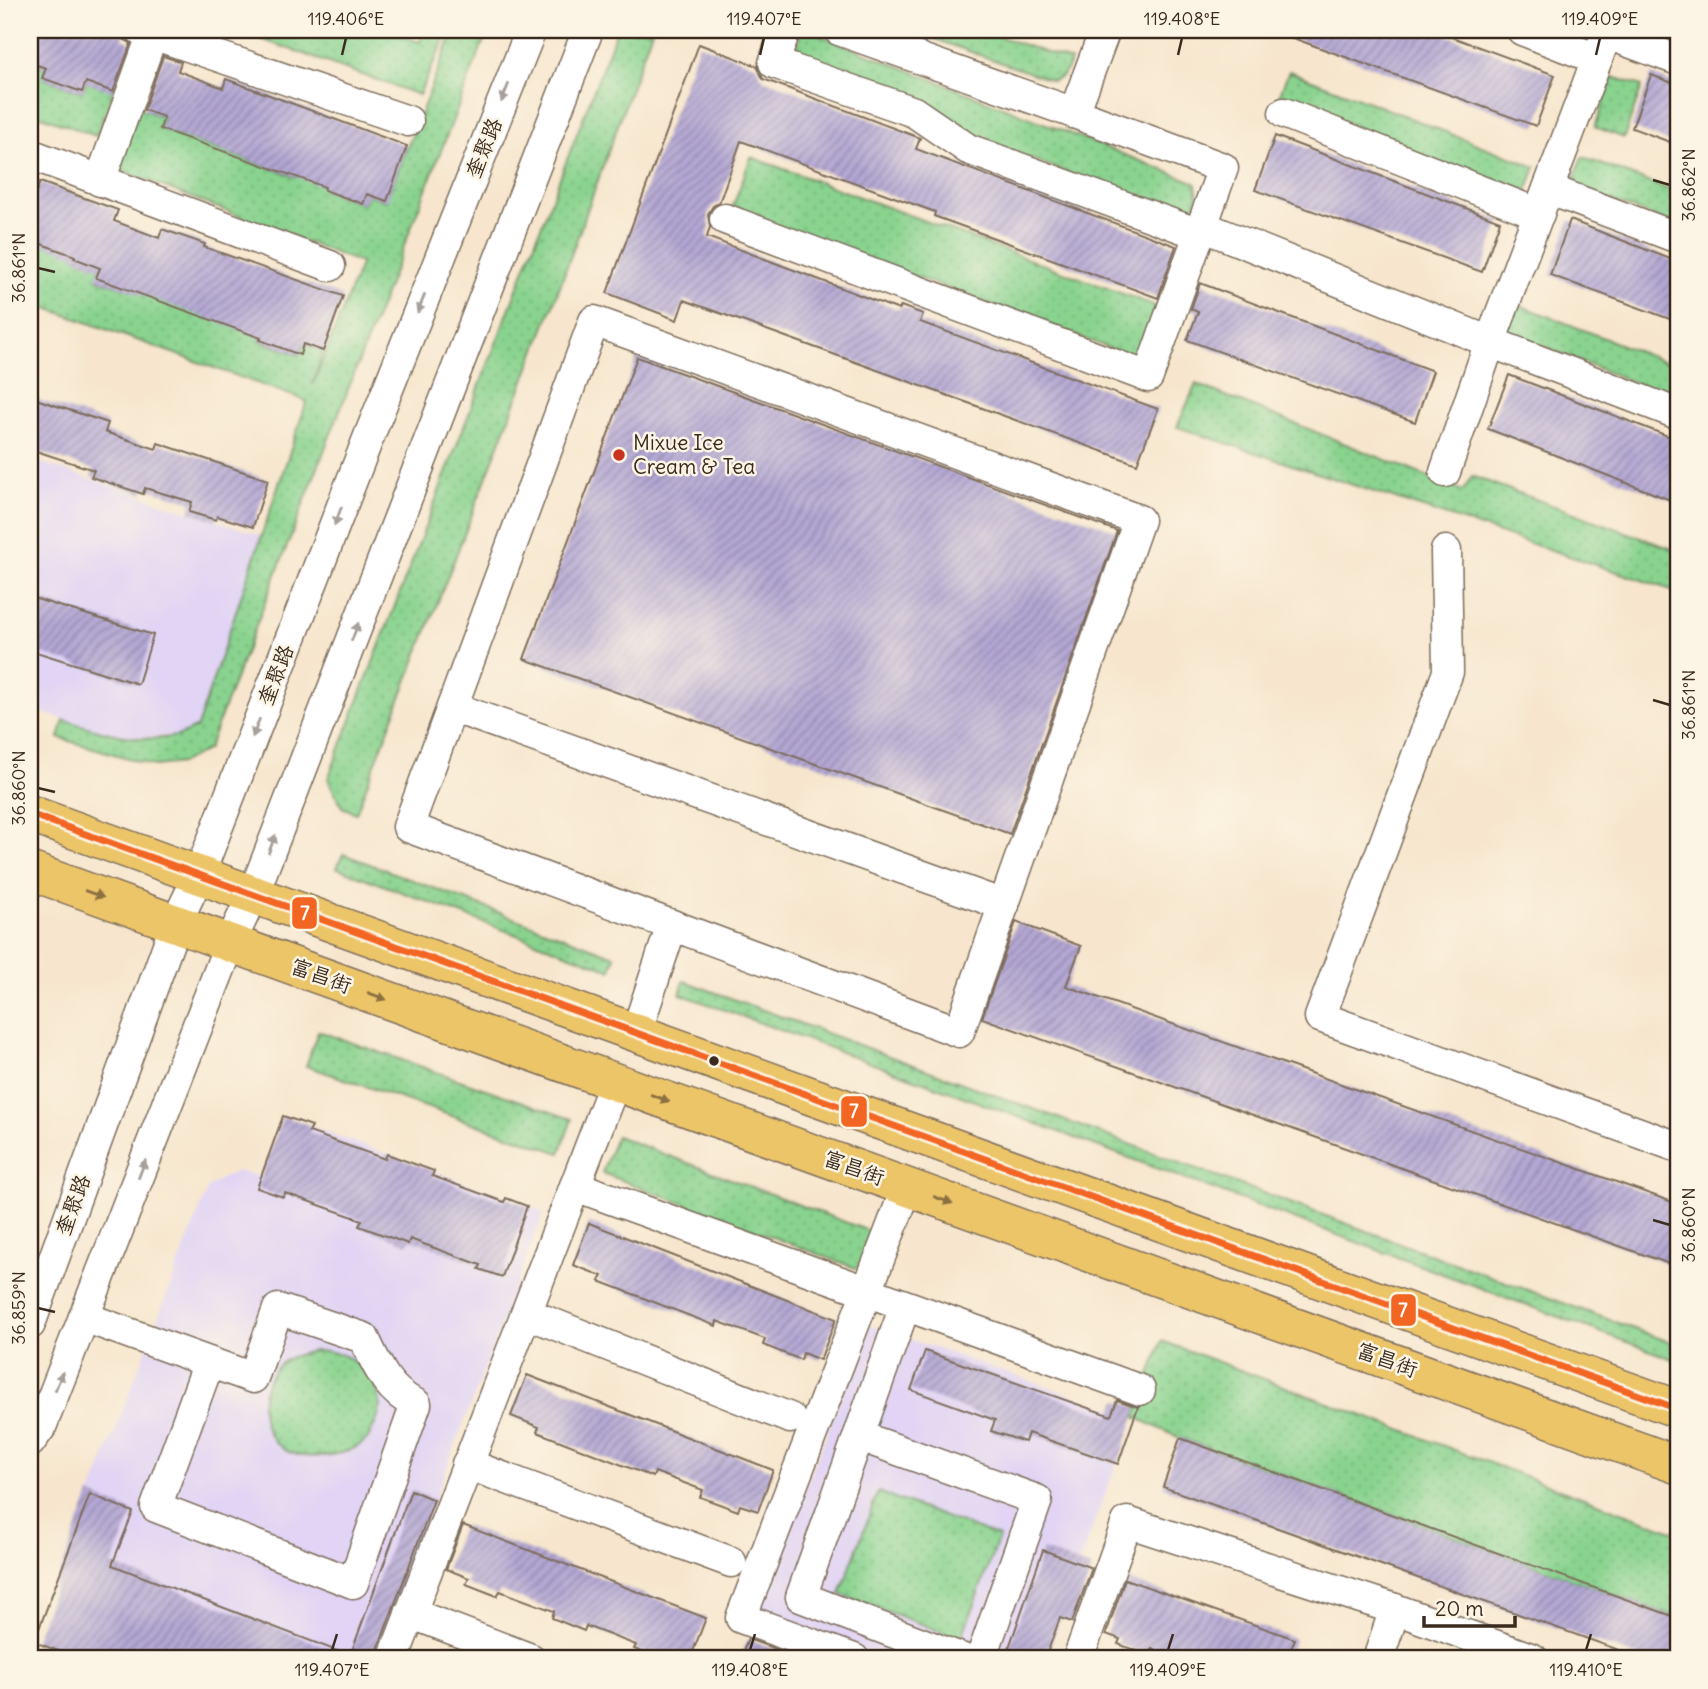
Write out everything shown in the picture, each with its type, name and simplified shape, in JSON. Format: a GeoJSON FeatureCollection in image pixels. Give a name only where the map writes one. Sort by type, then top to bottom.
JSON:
{"type":"FeatureCollection","features":[{"type":"Feature","properties":{"kind":"main road"},"geometry":{"type":"LineString","coordinates":[[30,814],[1678,1409]]}},
{"type":"Feature","properties":{"kind":"main road","name":"富昌街"},"geometry":{"type":"LineString","coordinates":[[30,871],[1678,1465]]}},
{"type":"Feature","properties":{"kind":"street","name":"奎聚路"},"geometry":{"type":"LineString","coordinates":[[30,1324],[176,923],[199,875],[371,431],[531,30]]}},
{"type":"Feature","properties":{"kind":"street"},"geometry":{"type":"LineString","coordinates":[[30,1442],[41,1427],[230,943],[253,895],[588,30]]}},
{"type":"Feature","properties":{"kind":"street"},"geometry":{"type":"LineString","coordinates":[[785,30],[774,63],[914,112],[968,149],[1200,230],[1678,414]]}},
{"type":"Feature","properties":{"kind":"street"},"geometry":{"type":"LineString","coordinates":[[725,219],[1148,377],[1223,168],[839,30]]}},
{"type":"Feature","properties":{"kind":"street"},"geometry":{"type":"LineString","coordinates":[[1074,113],[1105,30]]}},
{"type":"Feature","properties":{"kind":"street"},"geometry":{"type":"LineString","coordinates":[[1522,30],[1604,41],[1678,60]]}},
{"type":"Feature","properties":{"kind":"street"},"geometry":{"type":"LineString","coordinates":[[100,181],[149,31],[408,121]]}},
{"type":"Feature","properties":{"kind":"street"},"geometry":{"type":"LineString","coordinates":[[1445,472],[1490,342],[1604,41]]}},
{"type":"Feature","properties":{"kind":"street"},"geometry":{"type":"LineString","coordinates":[[1284,113],[1543,201],[1678,238]]}},
{"type":"Feature","properties":{"kind":"street"},"geometry":{"type":"LineString","coordinates":[[30,154],[330,266]]}},
{"type":"Feature","properties":{"kind":"street"},"geometry":{"type":"LineString","coordinates":[[594,321],[1139,520],[959,1032],[408,827],[452,706],[594,321]]}},
{"type":"Feature","properties":{"kind":"street"},"geometry":{"type":"LineString","coordinates":[[1446,551],[1448,672],[1320,1017],[1678,1146]]}},
{"type":"Feature","properties":{"kind":"street"},"geometry":{"type":"LineString","coordinates":[[452,706],[1003,905]]}},
{"type":"Feature","properties":{"kind":"street"},"geometry":{"type":"LineString","coordinates":[[636,1033],[672,925]]}},
{"type":"Feature","properties":{"kind":"street"},"geometry":{"type":"LineString","coordinates":[[393,1659],[615,1082]]}},
{"type":"Feature","properties":{"kind":"street"},"geometry":{"type":"LineString","coordinates":[[575,1186],[1140,1390]]}},
{"type":"Feature","properties":{"kind":"street"},"geometry":{"type":"LineString","coordinates":[[854,1659],[741,1618],[907,1187]]}},
{"type":"Feature","properties":{"kind":"street"},"geometry":{"type":"LineString","coordinates":[[905,1306],[801,1597],[963,1659]]}},
{"type":"Feature","properties":{"kind":"street"},"geometry":{"type":"LineString","coordinates":[[84,1317],[209,1362],[253,1378],[278,1309],[364,1338],[389,1386],[403,1398],[416,1404],[353,1583],[156,1507],[209,1362]]}},
{"type":"Feature","properties":{"kind":"street"},"geometry":{"type":"LineString","coordinates":[[526,1313],[790,1418]]}},
{"type":"Feature","properties":{"kind":"street"},"geometry":{"type":"LineString","coordinates":[[859,1436],[1037,1500],[981,1659]]}},
{"type":"Feature","properties":{"kind":"street"},"geometry":{"type":"LineString","coordinates":[[467,1464],[731,1563]]}},
{"type":"Feature","properties":{"kind":"street"},"geometry":{"type":"LineString","coordinates":[[1078,1659],[1127,1522],[1395,1609],[1532,1659]]}},
{"type":"Feature","properties":{"kind":"street"},"geometry":{"type":"LineString","coordinates":[[1378,1659],[1395,1609]]}},
{"type":"Feature","properties":{"kind":"street"},"geometry":{"type":"LineString","coordinates":[[410,1614],[531,1659]]}},
{"type":"Feature","properties":{"kind":"shaded area"},"geometry":{"type":"Polygon","coordinates":[[[30,459],[262,536],[197,727],[178,736],[113,735],[30,709],[30,459]]]}},
{"type":"Feature","properties":{"kind":"shaded area"},"geometry":{"type":"Polygon","coordinates":[[[283,1116],[544,1212],[374,1659],[80,1659],[34,1642],[208,1188],[238,1171],[261,1177],[283,1116]]]}},
{"type":"Feature","properties":{"kind":"shaded area"},"geometry":{"type":"Polygon","coordinates":[[[868,1325],[1135,1417],[1045,1659],[889,1659],[759,1611],[868,1325]]]}},
{"type":"Feature","properties":{"kind":"green space"},"geometry":{"type":"Polygon","coordinates":[[[235,30],[384,30],[420,42],[424,31],[445,39],[419,95],[235,30]]]}},
{"type":"Feature","properties":{"kind":"green space"},"geometry":{"type":"Polygon","coordinates":[[[454,30],[488,30],[208,749],[182,763],[155,766],[59,738],[64,720],[120,735],[148,738],[177,736],[197,727],[307,401],[30,302],[30,240],[45,245],[64,190],[95,202],[100,268],[97,279],[264,331],[260,341],[299,355],[303,344],[323,351],[313,385],[361,263],[117,169],[138,108],[164,117],[160,129],[293,176],[327,181],[324,190],[363,204],[367,194],[386,201],[454,30]]]}},
{"type":"Feature","properties":{"kind":"green space"},"geometry":{"type":"Polygon","coordinates":[[[617,30],[652,30],[552,308],[356,813],[342,807],[328,779],[617,30]]]}},
{"type":"Feature","properties":{"kind":"green space"},"geometry":{"type":"Polygon","coordinates":[[[801,30],[807,30],[1196,183],[1198,197],[1189,219],[974,137],[926,102],[795,55],[801,30]]]}},
{"type":"Feature","properties":{"kind":"green space"},"geometry":{"type":"Polygon","coordinates":[[[909,30],[980,30],[1071,61],[1063,76],[1053,81],[909,30]]]}},
{"type":"Feature","properties":{"kind":"green space"},"geometry":{"type":"Polygon","coordinates":[[[30,63],[46,68],[43,78],[82,92],[86,82],[114,90],[96,136],[30,112],[30,63]]]}},
{"type":"Feature","properties":{"kind":"green space"},"geometry":{"type":"Polygon","coordinates":[[[1289,71],[1536,167],[1525,196],[1277,101],[1289,71]]]}},
{"type":"Feature","properties":{"kind":"green space"},"geometry":{"type":"Polygon","coordinates":[[[1613,77],[1642,86],[1624,138],[1595,127],[1613,77]]]}},
{"type":"Feature","properties":{"kind":"green space"},"geometry":{"type":"Polygon","coordinates":[[[751,157],[1156,306],[1136,358],[732,209],[751,157]]]}},
{"type":"Feature","properties":{"kind":"green space"},"geometry":{"type":"Polygon","coordinates":[[[1582,157],[1678,193],[1678,226],[1572,186],[1582,157]]]}},
{"type":"Feature","properties":{"kind":"green space"},"geometry":{"type":"Polygon","coordinates":[[[1517,304],[1678,367],[1678,400],[1506,332],[1517,304]]]}},
{"type":"Feature","properties":{"kind":"green space"},"geometry":{"type":"Polygon","coordinates":[[[1196,384],[1463,491],[1472,476],[1678,551],[1678,592],[1177,427],[1196,384]]]}},
{"type":"Feature","properties":{"kind":"green space"},"geometry":{"type":"Polygon","coordinates":[[[343,854],[615,956],[611,970],[337,868],[343,854]]]}},
{"type":"Feature","properties":{"kind":"green space"},"geometry":{"type":"Polygon","coordinates":[[[684,981],[1678,1345],[1678,1361],[680,994],[684,981]]]}},
{"type":"Feature","properties":{"kind":"green space"},"geometry":{"type":"Polygon","coordinates":[[[318,1031],[572,1119],[560,1153],[306,1066],[318,1031]]]}},
{"type":"Feature","properties":{"kind":"green space"},"geometry":{"type":"Polygon","coordinates":[[[616,1136],[877,1234],[863,1271],[602,1173],[616,1136]]]}},
{"type":"Feature","properties":{"kind":"green space"},"geometry":{"type":"Polygon","coordinates":[[[1162,1341],[1678,1533],[1678,1618],[1180,1438],[1135,1417],[1162,1341]]]}},
{"type":"Feature","properties":{"kind":"green space"},"geometry":{"type":"Polygon","coordinates":[[[313,1351],[337,1353],[357,1364],[374,1384],[380,1409],[366,1440],[350,1450],[315,1457],[294,1454],[278,1445],[270,1435],[262,1412],[266,1386],[279,1365],[291,1357],[313,1351]]]}},
{"type":"Feature","properties":{"kind":"green space"},"geometry":{"type":"Polygon","coordinates":[[[878,1492],[999,1537],[961,1639],[840,1594],[878,1492]]]}},
{"type":"Feature","properties":{"kind":"building"},"geometry":{"type":"Polygon","coordinates":[[[30,30],[124,30],[123,39],[131,43],[113,92],[86,82],[82,92],[42,78],[46,68],[30,63],[30,30]]]}},
{"type":"Feature","properties":{"kind":"building"},"geometry":{"type":"Polygon","coordinates":[[[1279,30],[1433,30],[1555,75],[1536,126],[1279,33],[1279,30]]]}},
{"type":"Feature","properties":{"kind":"building"},"geometry":{"type":"Polygon","coordinates":[[[699,44],[757,66],[763,79],[920,138],[916,149],[1176,246],[1158,298],[934,216],[935,212],[741,141],[719,203],[713,206],[708,214],[710,227],[707,237],[899,310],[901,306],[923,314],[920,322],[1158,409],[1137,464],[684,300],[677,320],[607,293],[699,44]]]}},
{"type":"Feature","properties":{"kind":"building"},"geometry":{"type":"Polygon","coordinates":[[[163,56],[181,62],[178,71],[223,88],[226,79],[407,146],[387,201],[367,194],[363,204],[324,190],[325,187],[160,129],[164,117],[144,110],[163,56]]]}},
{"type":"Feature","properties":{"kind":"building"},"geometry":{"type":"Polygon","coordinates":[[[1651,75],[1678,85],[1678,145],[1632,128],[1651,75]]]}},
{"type":"Feature","properties":{"kind":"building"},"geometry":{"type":"Polygon","coordinates":[[[1275,136],[1500,221],[1482,272],[1255,190],[1275,136]]]}},
{"type":"Feature","properties":{"kind":"building"},"geometry":{"type":"Polygon","coordinates":[[[40,182],[118,210],[114,221],[159,238],[162,229],[205,244],[204,247],[343,296],[323,351],[303,344],[300,355],[260,340],[261,338],[96,278],[100,268],[30,240],[30,190],[36,192],[40,182]]]}},
{"type":"Feature","properties":{"kind":"building"},"geometry":{"type":"Polygon","coordinates":[[[1570,220],[1678,262],[1678,322],[1550,275],[1570,220]]]}},
{"type":"Feature","properties":{"kind":"building"},"geometry":{"type":"Polygon","coordinates":[[[1200,283],[1433,371],[1415,422],[1187,340],[1198,312],[1191,309],[1200,283]]]}},
{"type":"Feature","properties":{"kind":"building"},"geometry":{"type":"Polygon","coordinates":[[[637,357],[1117,531],[1010,834],[524,659],[637,357]]]}},
{"type":"Feature","properties":{"kind":"building"},"geometry":{"type":"Polygon","coordinates":[[[1509,375],[1678,440],[1678,503],[1488,429],[1509,375]]]}},
{"type":"Feature","properties":{"kind":"building"},"geometry":{"type":"Polygon","coordinates":[[[30,397],[108,423],[105,432],[156,449],[158,443],[268,480],[253,527],[217,516],[216,520],[189,512],[192,502],[145,488],[143,494],[91,477],[94,470],[30,449],[30,397]]]}},
{"type":"Feature","properties":{"kind":"building"},"geometry":{"type":"Polygon","coordinates":[[[30,597],[153,635],[138,684],[30,650],[30,597]]]}},
{"type":"Feature","properties":{"kind":"building"},"geometry":{"type":"Polygon","coordinates":[[[1016,922],[1081,946],[1066,986],[1678,1204],[1678,1267],[982,1018],[1016,922]]]}},
{"type":"Feature","properties":{"kind":"building"},"geometry":{"type":"Polygon","coordinates":[[[283,1116],[312,1126],[309,1132],[385,1159],[387,1154],[434,1171],[432,1176],[504,1202],[506,1198],[527,1206],[502,1277],[479,1269],[481,1265],[410,1239],[408,1244],[359,1226],[362,1220],[285,1193],[283,1197],[257,1188],[283,1116]]]}},
{"type":"Feature","properties":{"kind":"building"},"geometry":{"type":"Polygon","coordinates":[[[589,1223],[836,1319],[820,1360],[803,1353],[801,1360],[763,1345],[765,1339],[717,1321],[716,1326],[599,1281],[602,1276],[573,1265],[589,1223]]]}},
{"type":"Feature","properties":{"kind":"building"},"geometry":{"type":"Polygon","coordinates":[[[925,1351],[1111,1416],[1117,1400],[1138,1407],[1118,1464],[1028,1433],[1025,1442],[991,1431],[995,1420],[911,1390],[925,1351]]]}},
{"type":"Feature","properties":{"kind":"building"},"geometry":{"type":"Polygon","coordinates":[[[527,1375],[773,1470],[758,1511],[740,1505],[738,1511],[700,1497],[703,1490],[655,1472],[653,1477],[537,1432],[539,1427],[511,1416],[527,1375]]]}},
{"type":"Feature","properties":{"kind":"building"},"geometry":{"type":"Polygon","coordinates":[[[1180,1438],[1678,1618],[1678,1659],[1644,1659],[1163,1487],[1180,1438]]]}},
{"type":"Feature","properties":{"kind":"building"},"geometry":{"type":"Polygon","coordinates":[[[411,1490],[434,1500],[374,1659],[80,1659],[34,1642],[90,1494],[133,1512],[112,1565],[350,1656],[411,1490]]]}},
{"type":"Feature","properties":{"kind":"building"},"geometry":{"type":"Polygon","coordinates":[[[463,1525],[706,1618],[690,1659],[660,1659],[634,1649],[636,1645],[586,1626],[584,1631],[552,1618],[554,1611],[500,1591],[497,1596],[466,1584],[469,1578],[446,1569],[463,1525]]]}},
{"type":"Feature","properties":{"kind":"building"},"geometry":{"type":"Polygon","coordinates":[[[1043,1550],[1092,1568],[1072,1622],[1060,1618],[1045,1659],[1005,1659],[1043,1550]]]}},
{"type":"Feature","properties":{"kind":"building"},"geometry":{"type":"Polygon","coordinates":[[[1125,1579],[1295,1639],[1287,1659],[1182,1659],[1152,1649],[1150,1656],[1118,1644],[1120,1639],[1106,1634],[1125,1579]]]}},
{"type":"Feature","properties":{"kind":"building"},"geometry":{"type":"Polygon","coordinates":[[[748,1639],[803,1659],[740,1659],[748,1639]]]}},
{"type":"Feature","properties":{"kind":"transit line","name":"7"},"geometry":{"type":"LineString","coordinates":[[30,814],[1678,1409]]}},
{"type":"Feature","properties":{"kind":"place","name":"Mixue Ice Cream & Tea"},"geometry":{"type":"Point","coordinates":[619,455]}}]}
